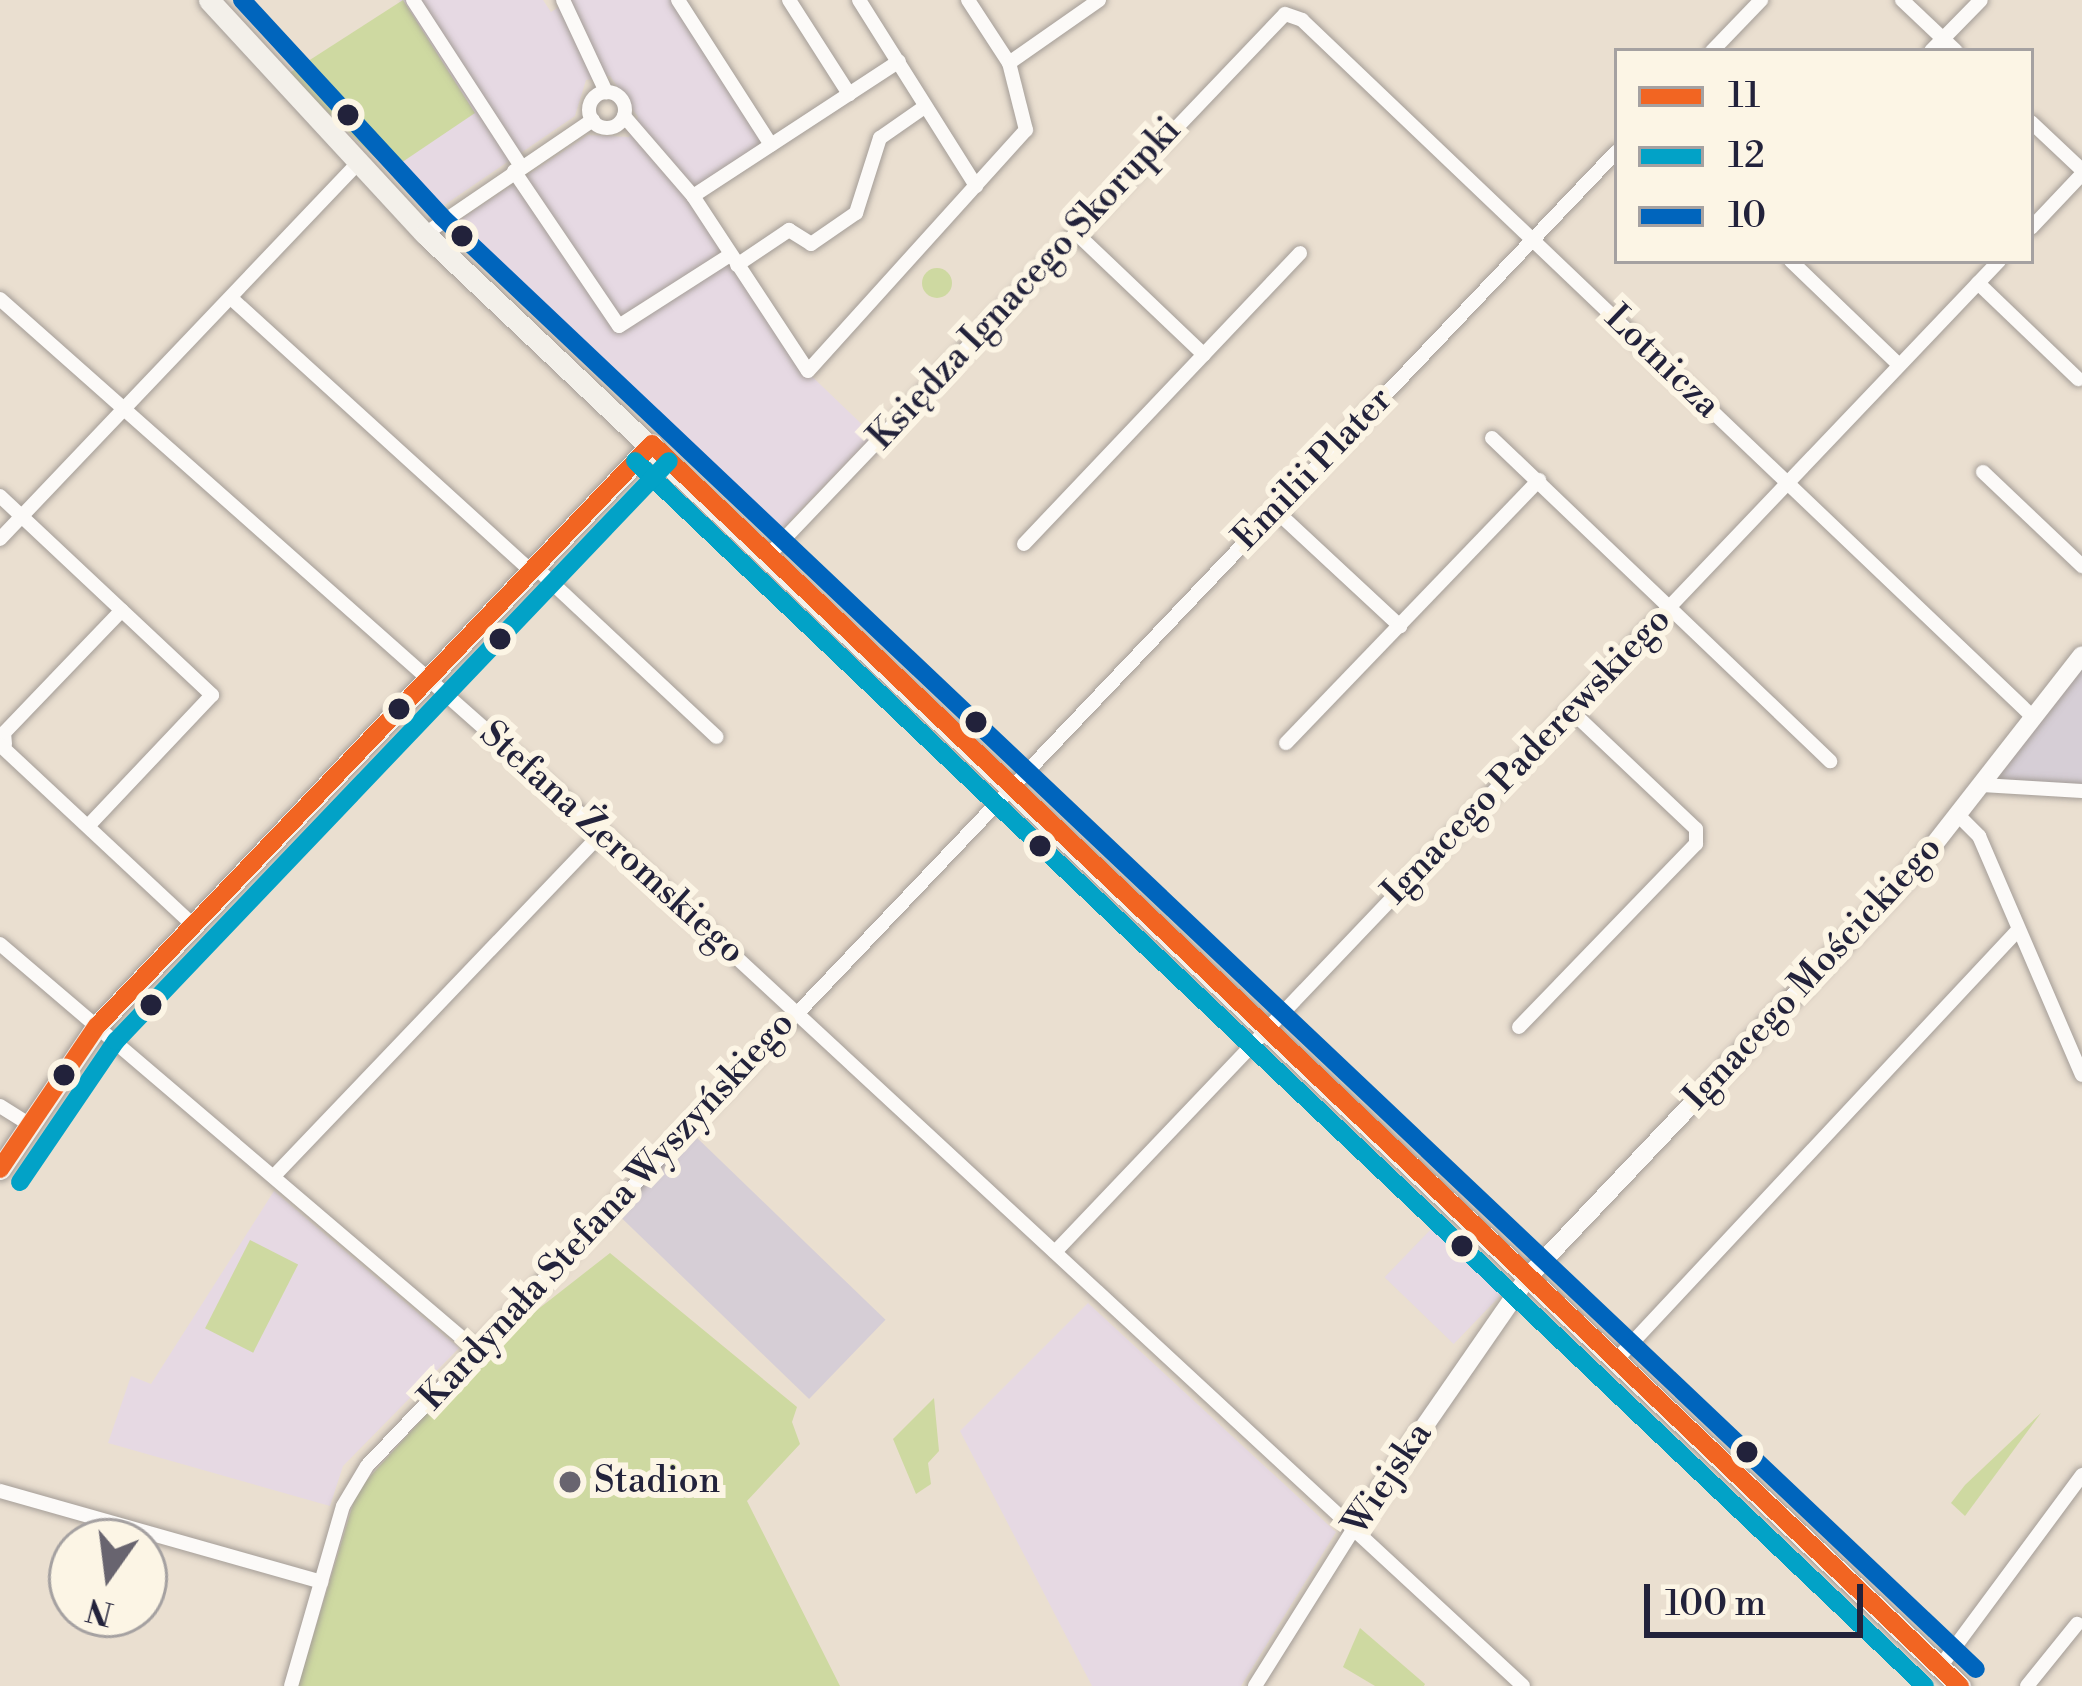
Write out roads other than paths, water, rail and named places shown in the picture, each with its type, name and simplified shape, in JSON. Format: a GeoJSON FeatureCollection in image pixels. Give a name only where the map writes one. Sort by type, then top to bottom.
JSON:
{"type":"FeatureCollection","features":[{"type":"Feature","properties":{"kind":"main road"},"geometry":{"type":"LineString","coordinates":[[209,0],[425,234],[1960,1686]]}},
{"type":"Feature","properties":{"kind":"main road"},"geometry":{"type":"LineString","coordinates":[[0,1169],[97,1025],[652,444]]}},
{"type":"Feature","properties":{"kind":"street"},"geometry":{"type":"LineString","coordinates":[[413,0],[619,326],[789,230],[811,244],[856,213],[880,139],[923,108]]}},
{"type":"Feature","properties":{"kind":"street"},"geometry":{"type":"LineString","coordinates":[[563,0],[606,92],[622,99],[624,116],[693,196],[808,371],[1026,130],[1009,63],[968,0]]}},
{"type":"Feature","properties":{"kind":"street"},"geometry":{"type":"LineString","coordinates":[[678,0],[771,145]]}},
{"type":"Feature","properties":{"kind":"street"},"geometry":{"type":"LineString","coordinates":[[789,0],[849,94]]}},
{"type":"Feature","properties":{"kind":"street"},"geometry":{"type":"LineString","coordinates":[[859,0],[976,186]]}},
{"type":"Feature","properties":{"kind":"street"},"geometry":{"type":"LineString","coordinates":[[1009,63],[1099,0]]}},
{"type":"Feature","properties":{"kind":"street"},"geometry":{"type":"LineString","coordinates":[[1715,48],[1761,0]]}},
{"type":"Feature","properties":{"kind":"street"},"geometry":{"type":"LineString","coordinates":[[1902,0],[1953,48]]}},
{"type":"Feature","properties":{"kind":"street"},"geometry":{"type":"LineString","coordinates":[[1934,48],[1981,0]]}},
{"type":"Feature","properties":{"kind":"street","name":"Księdza Ignacego Skorupki"},"geometry":{"type":"LineString","coordinates":[[767,557],[1285,7]]}},
{"type":"Feature","properties":{"kind":"street","name":"Lotnicza"},"geometry":{"type":"LineString","coordinates":[[1285,7],[2034,718]]}},
{"type":"Feature","properties":{"kind":"street"},"geometry":{"type":"LineString","coordinates":[[693,196],[899,61]]}},
{"type":"Feature","properties":{"kind":"street"},"geometry":{"type":"LineString","coordinates":[[593,120],[591,101],[606,92]]}},
{"type":"Feature","properties":{"kind":"street"},"geometry":{"type":"LineString","coordinates":[[593,120],[611,128],[624,116]]}},
{"type":"Feature","properties":{"kind":"street"},"geometry":{"type":"LineString","coordinates":[[425,234],[593,120]]}},
{"type":"Feature","properties":{"kind":"street"},"geometry":{"type":"LineString","coordinates":[[2034,125],[2082,172],[2034,225]]}},
{"type":"Feature","properties":{"kind":"street","name":"Emilii Plater"},"geometry":{"type":"LineString","coordinates":[[1008,787],[1614,154]]}},
{"type":"Feature","properties":{"kind":"street"},"geometry":{"type":"LineString","coordinates":[[0,539],[357,164]]}},
{"type":"Feature","properties":{"kind":"street"},"geometry":{"type":"LineString","coordinates":[[1075,232],[1204,355]]}},
{"type":"Feature","properties":{"kind":"street"},"geometry":{"type":"LineString","coordinates":[[1024,544],[1300,253]]}},
{"type":"Feature","properties":{"kind":"street"},"geometry":{"type":"LineString","coordinates":[[1794,264],[1899,365]]}},
{"type":"Feature","properties":{"kind":"street","name":"Ignacego Paderewskiego"},"geometry":{"type":"LineString","coordinates":[[1055,1252],[1996,264]]}},
{"type":"Feature","properties":{"kind":"street"},"geometry":{"type":"LineString","coordinates":[[1978,284],[2078,379]]}},
{"type":"Feature","properties":{"kind":"street"},"geometry":{"type":"LineString","coordinates":[[231,298],[717,737]]}},
{"type":"Feature","properties":{"kind":"street","name":"Stefana Żeromskiego"},"geometry":{"type":"LineString","coordinates":[[0,299],[797,1010],[1523,1686]]}},
{"type":"Feature","properties":{"kind":"street"},"geometry":{"type":"LineString","coordinates":[[1492,438],[1830,761]]}},
{"type":"Feature","properties":{"kind":"street"},"geometry":{"type":"LineString","coordinates":[[1983,472],[2082,566]]}},
{"type":"Feature","properties":{"kind":"street"},"geometry":{"type":"LineString","coordinates":[[1286,743],[1539,480]]}},
{"type":"Feature","properties":{"kind":"street"},"geometry":{"type":"LineString","coordinates":[[0,496],[212,695],[92,823]]}},
{"type":"Feature","properties":{"kind":"street"},"geometry":{"type":"LineString","coordinates":[[1275,510],[1400,626]]}},
{"type":"Feature","properties":{"kind":"street"},"geometry":{"type":"LineString","coordinates":[[122,610],[4,733],[2,744],[92,823],[193,925]]}},
{"type":"Feature","properties":{"kind":"street","name":"Ignacego Mościckiego"},"geometry":{"type":"LineString","coordinates":[[1528,1277],[1958,815],[2082,656]]}},
{"type":"Feature","properties":{"kind":"street"},"geometry":{"type":"LineString","coordinates":[[1520,1027],[1696,844],[1696,829],[1570,710]]}},
{"type":"Feature","properties":{"kind":"street"},"geometry":{"type":"LineString","coordinates":[[1982,785],[2082,791]]}},
{"type":"Feature","properties":{"kind":"street","name":"Kardynała Stefana Wyszyńskiego"},"geometry":{"type":"LineString","coordinates":[[291,1686],[351,1487],[1008,787]]}},
{"type":"Feature","properties":{"kind":"street"},"geometry":{"type":"LineString","coordinates":[[1958,815],[1979,836],[2082,1075]]}},
{"type":"Feature","properties":{"kind":"street"},"geometry":{"type":"LineString","coordinates":[[274,1176],[602,833]]}},
{"type":"Feature","properties":{"kind":"street"},"geometry":{"type":"LineString","coordinates":[[1616,1360],[2018,931]]}},
{"type":"Feature","properties":{"kind":"street"},"geometry":{"type":"LineString","coordinates":[[0,944],[476,1350]]}},
{"type":"Feature","properties":{"kind":"street"},"geometry":{"type":"LineString","coordinates":[[0,1106],[30,1125]]}},
{"type":"Feature","properties":{"kind":"street","name":"Wiejska"},"geometry":{"type":"LineString","coordinates":[[1255,1686],[1354,1528],[1528,1277]]}},
{"type":"Feature","properties":{"kind":"street"},"geometry":{"type":"LineString","coordinates":[[1940,1667],[2082,1475]]}},
{"type":"Feature","properties":{"kind":"street"},"geometry":{"type":"LineString","coordinates":[[0,1491],[321,1582]]}},
{"type":"Feature","properties":{"kind":"street"},"geometry":{"type":"LineString","coordinates":[[2027,1686],[2077,1624]]}},
{"type":"Feature","properties":{"kind":"place","name":"Stadion"},"geometry":{"type":"Point","coordinates":[570,1482]}}]}
